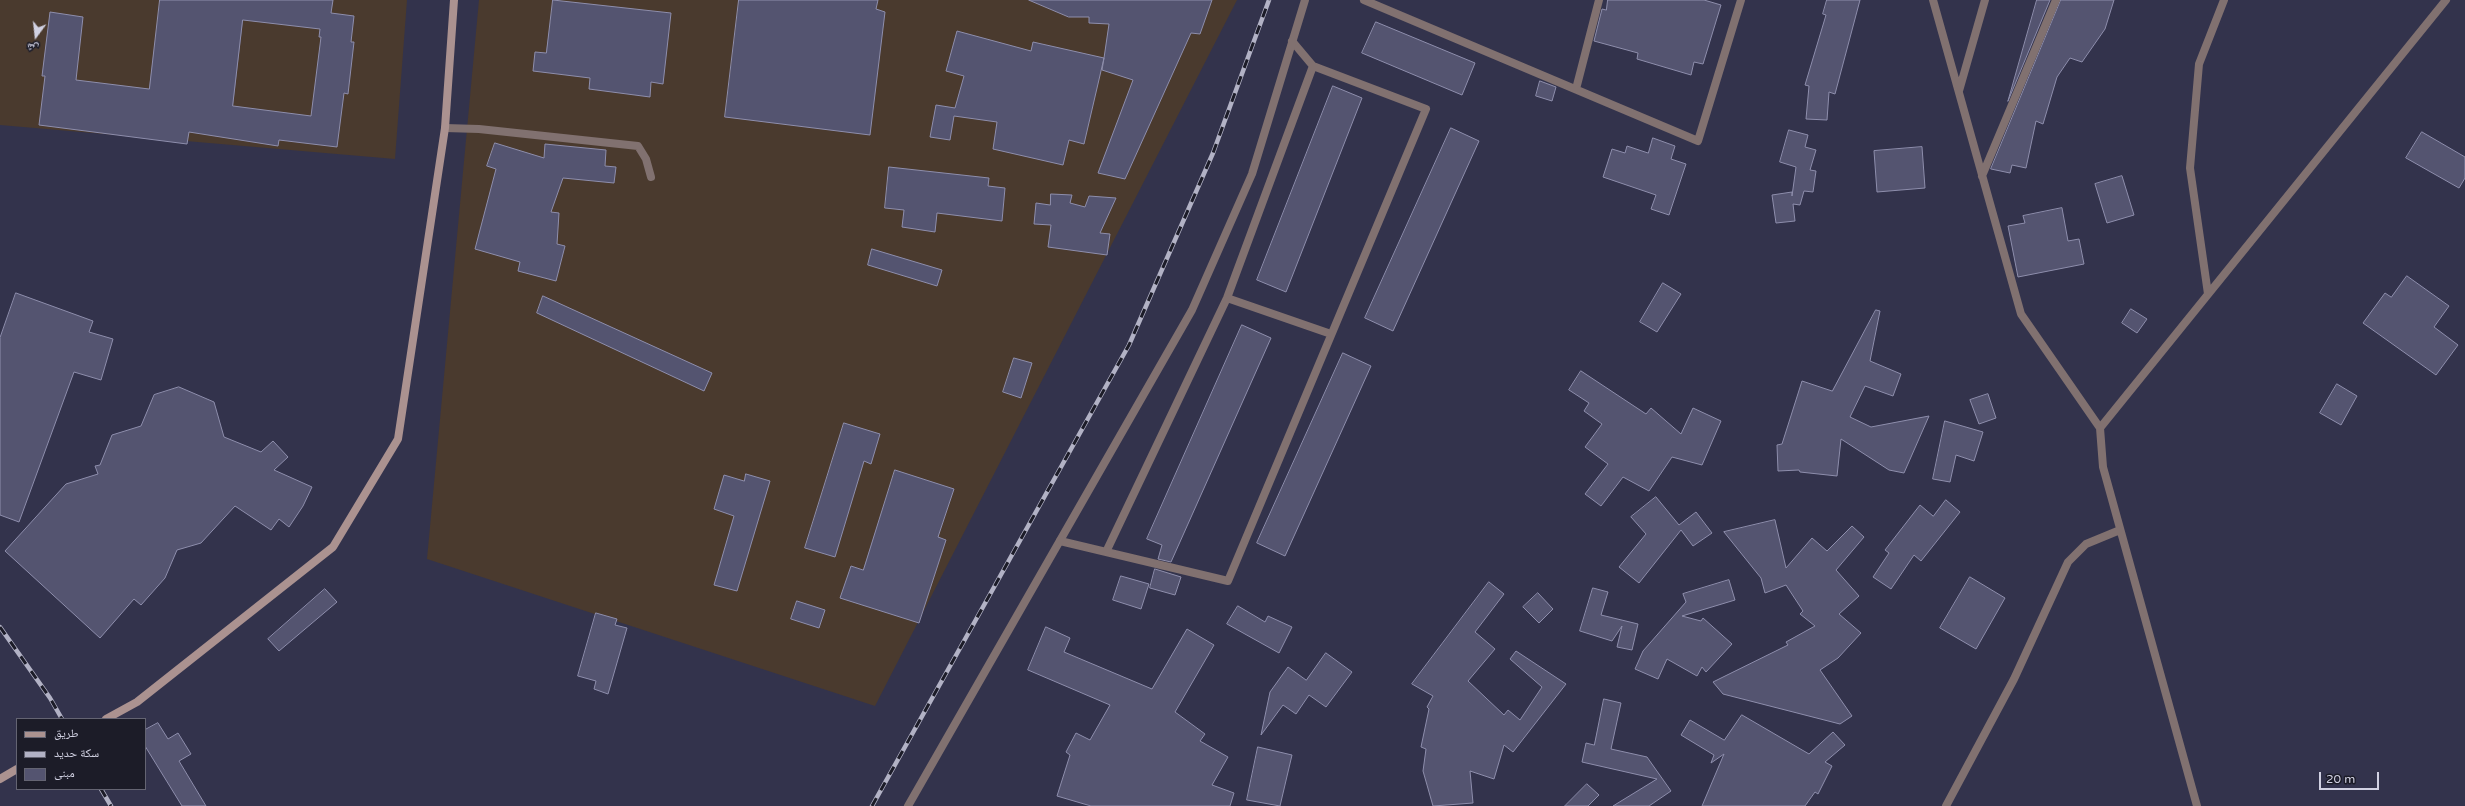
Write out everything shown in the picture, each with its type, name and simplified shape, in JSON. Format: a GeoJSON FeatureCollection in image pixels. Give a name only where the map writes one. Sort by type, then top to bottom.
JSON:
{"type":"FeatureCollection","features":[{"type":"Feature","properties":{"kind":"main road"},"geometry":{"type":"LineString","coordinates":[[108,718],[137,702],[333,547],[398,438],[445,128],[454,0]]}},
{"type":"Feature","properties":{"kind":"main road"},"geometry":{"type":"LineString","coordinates":[[0,779],[16,770]]}},
{"type":"Feature","properties":{"kind":"street"},"geometry":{"type":"LineString","coordinates":[[908,806],[1192,310],[1252,174],[1304,0]]}},
{"type":"Feature","properties":{"kind":"street"},"geometry":{"type":"LineString","coordinates":[[1364,0],[1698,140],[1741,0]]}},
{"type":"Feature","properties":{"kind":"street"},"geometry":{"type":"LineString","coordinates":[[1576,89],[1600,0]]}},
{"type":"Feature","properties":{"kind":"street"},"geometry":{"type":"LineString","coordinates":[[1933,0],[2021,314],[2100,428],[2103,467],[2197,806]]}},
{"type":"Feature","properties":{"kind":"street"},"geometry":{"type":"LineString","coordinates":[[1959,92],[1985,0]]}},
{"type":"Feature","properties":{"kind":"street"},"geometry":{"type":"LineString","coordinates":[[1982,176],[2056,0]]}},
{"type":"Feature","properties":{"kind":"street"},"geometry":{"type":"LineString","coordinates":[[2208,294],[2190,168],[2199,64],[2224,0]]}},
{"type":"Feature","properties":{"kind":"street"},"geometry":{"type":"LineString","coordinates":[[2100,428],[2446,0]]}},
{"type":"Feature","properties":{"kind":"street"},"geometry":{"type":"LineString","coordinates":[[1060,541],[1228,581],[1426,109],[1313,66],[1292,41]]}},
{"type":"Feature","properties":{"kind":"street"},"geometry":{"type":"LineString","coordinates":[[1106,552],[1227,298],[1313,66]]}},
{"type":"Feature","properties":{"kind":"street"},"geometry":{"type":"LineString","coordinates":[[445,128],[479,129],[638,146],[646,159],[651,177]]}},
{"type":"Feature","properties":{"kind":"street"},"geometry":{"type":"LineString","coordinates":[[1227,298],[1331,334]]}},
{"type":"Feature","properties":{"kind":"street"},"geometry":{"type":"LineString","coordinates":[[1946,806],[2014,680],[2068,562],[2086,544],[2120,530]]}},
{"type":"Feature","properties":{"kind":"shaded area"},"geometry":{"type":"Polygon","coordinates":[[[0,0],[407,0],[395,159],[0,125],[0,0]]]}},
{"type":"Feature","properties":{"kind":"shaded area"},"geometry":{"type":"Polygon","coordinates":[[[479,0],[1237,0],[875,706],[427,559],[479,0]]]}},
{"type":"Feature","properties":{"kind":"building"},"geometry":{"type":"Polygon","coordinates":[[[160,0],[333,0],[331,13],[354,16],[351,42],[354,42],[348,94],[344,93],[337,147],[279,140],[278,146],[189,132],[187,144],[39,125],[45,76],[42,76],[50,12],[83,17],[76,80],[149,89],[160,0]],[[243,20],[233,106],[311,116],[321,37],[319,37],[320,29],[243,20]]]}},
{"type":"Feature","properties":{"kind":"building"},"geometry":{"type":"Polygon","coordinates":[[[553,0],[671,13],[663,84],[651,82],[650,97],[589,89],[590,78],[533,71],[535,52],[546,53],[553,0]]]}},
{"type":"Feature","properties":{"kind":"building"},"geometry":{"type":"Polygon","coordinates":[[[739,0],[878,0],[876,9],[885,12],[870,135],[725,117],[739,0]]]}},
{"type":"Feature","properties":{"kind":"building"},"geometry":{"type":"Polygon","coordinates":[[[1029,0],[1212,0],[1200,34],[1191,33],[1125,179],[1098,173],[1133,80],[1102,70],[1109,24],[1089,23],[1089,17],[1069,17],[1029,0]]]}},
{"type":"Feature","properties":{"kind":"building"},"geometry":{"type":"Polygon","coordinates":[[[1608,0],[1704,0],[1721,5],[1703,64],[1694,62],[1691,75],[1637,59],[1638,53],[1594,41],[1602,9],[1606,10],[1608,0]]]}},
{"type":"Feature","properties":{"kind":"building"},"geometry":{"type":"Polygon","coordinates":[[[1827,0],[1860,0],[1835,94],[1829,92],[1827,120],[1806,119],[1809,86],[1805,85],[1826,15],[1823,14],[1827,0]]]}},
{"type":"Feature","properties":{"kind":"building"},"geometry":{"type":"Polygon","coordinates":[[[2037,0],[2050,0],[2008,101],[2037,0]]]}},
{"type":"Feature","properties":{"kind":"building"},"geometry":{"type":"Polygon","coordinates":[[[2061,0],[2114,0],[2105,29],[2082,62],[2070,58],[2057,77],[2043,124],[2036,121],[2026,168],[2012,165],[2010,173],[1991,169],[2061,0]]]}},
{"type":"Feature","properties":{"kind":"building"},"geometry":{"type":"Polygon","coordinates":[[[1376,22],[1475,63],[1462,95],[1362,53],[1376,22]]]}},
{"type":"Feature","properties":{"kind":"building"},"geometry":{"type":"Polygon","coordinates":[[[957,31],[1031,51],[1033,42],[1104,58],[1084,144],[1069,140],[1063,165],[993,149],[997,122],[954,116],[950,140],[930,137],[936,105],[955,108],[964,76],[946,71],[957,31]]]}},
{"type":"Feature","properties":{"kind":"building"},"geometry":{"type":"Polygon","coordinates":[[[1540,81],[1556,87],[1552,101],[1536,96],[1540,81]]]}},
{"type":"Feature","properties":{"kind":"building"},"geometry":{"type":"Polygon","coordinates":[[[1333,86],[1362,98],[1286,292],[1257,280],[1333,86]]]}},
{"type":"Feature","properties":{"kind":"building"},"geometry":{"type":"Polygon","coordinates":[[[1451,128],[1479,141],[1393,331],[1365,318],[1451,128]]]}},
{"type":"Feature","properties":{"kind":"building"},"geometry":{"type":"Polygon","coordinates":[[[1789,130],[1808,135],[1805,147],[1816,150],[1810,170],[1816,171],[1813,192],[1804,191],[1800,205],[1793,204],[1795,221],[1776,223],[1772,195],[1792,192],[1792,196],[1796,167],[1780,162],[1789,130]]]}},
{"type":"Feature","properties":{"kind":"building"},"geometry":{"type":"Polygon","coordinates":[[[2422,132],[2465,157],[2465,178],[2459,188],[2406,158],[2422,132]]]}},
{"type":"Feature","properties":{"kind":"building"},"geometry":{"type":"Polygon","coordinates":[[[1653,138],[1675,146],[1671,159],[1686,164],[1669,215],[1651,209],[1656,195],[1603,177],[1612,149],[1625,153],[1627,146],[1648,153],[1653,138]]]}},
{"type":"Feature","properties":{"kind":"building"},"geometry":{"type":"Polygon","coordinates":[[[495,143],[544,158],[545,144],[606,150],[605,166],[616,167],[614,183],[563,178],[551,212],[559,213],[557,244],[565,246],[556,281],[518,271],[520,262],[475,249],[496,169],[487,166],[495,143]]]}},
{"type":"Feature","properties":{"kind":"building"},"geometry":{"type":"Polygon","coordinates":[[[1922,147],[1925,188],[1877,192],[1874,151],[1922,147]]]}},
{"type":"Feature","properties":{"kind":"building"},"geometry":{"type":"Polygon","coordinates":[[[889,167],[989,178],[988,186],[1005,188],[1002,221],[937,213],[935,232],[902,227],[904,210],[885,208],[889,167]]]}},
{"type":"Feature","properties":{"kind":"building"},"geometry":{"type":"Polygon","coordinates":[[[2122,176],[2134,215],[2107,223],[2095,184],[2122,176]]]}},
{"type":"Feature","properties":{"kind":"building"},"geometry":{"type":"Polygon","coordinates":[[[1051,194],[1072,195],[1070,203],[1085,207],[1089,196],[1116,198],[1100,233],[1110,234],[1107,255],[1048,247],[1051,225],[1034,224],[1036,203],[1050,205],[1051,194]]]}},
{"type":"Feature","properties":{"kind":"building"},"geometry":{"type":"Polygon","coordinates":[[[2062,208],[2068,241],[2079,239],[2084,264],[2018,277],[2008,226],[2025,223],[2023,216],[2062,208]]]}},
{"type":"Feature","properties":{"kind":"building"},"geometry":{"type":"Polygon","coordinates":[[[872,249],[942,270],[937,286],[868,265],[872,249]]]}},
{"type":"Feature","properties":{"kind":"building"},"geometry":{"type":"Polygon","coordinates":[[[2407,276],[2449,306],[2434,327],[2458,345],[2436,375],[2363,323],[2385,293],[2391,297],[2407,276]]]}},
{"type":"Feature","properties":{"kind":"building"},"geometry":{"type":"Polygon","coordinates":[[[1663,283],[1681,294],[1657,332],[1640,322],[1663,283]]]}},
{"type":"Feature","properties":{"kind":"building"},"geometry":{"type":"Polygon","coordinates":[[[16,293],[93,321],[89,332],[113,339],[101,380],[74,372],[19,522],[0,515],[0,338],[16,293]]]}},
{"type":"Feature","properties":{"kind":"building"},"geometry":{"type":"Polygon","coordinates":[[[543,296],[712,373],[704,391],[537,313],[543,296]]]}},
{"type":"Feature","properties":{"kind":"building"},"geometry":{"type":"Polygon","coordinates":[[[2131,309],[2147,319],[2137,333],[2122,323],[2131,309]]]}},
{"type":"Feature","properties":{"kind":"building"},"geometry":{"type":"Polygon","coordinates":[[[1876,310],[1880,311],[1870,361],[1901,374],[1893,396],[1865,386],[1850,417],[1871,427],[1929,416],[1904,473],[1889,470],[1841,439],[1837,476],[1800,472],[1799,470],[1778,471],[1777,445],[1782,444],[1802,381],[1832,391],[1876,310]]]}},
{"type":"Feature","properties":{"kind":"building"},"geometry":{"type":"Polygon","coordinates":[[[1242,325],[1271,338],[1171,562],[1158,559],[1162,545],[1147,539],[1242,325]]]}},
{"type":"Feature","properties":{"kind":"building"},"geometry":{"type":"Polygon","coordinates":[[[1343,353],[1371,366],[1285,556],[1257,543],[1343,353]]]}},
{"type":"Feature","properties":{"kind":"building"},"geometry":{"type":"Polygon","coordinates":[[[1014,358],[1032,363],[1021,398],[1003,392],[1014,358]]]}},
{"type":"Feature","properties":{"kind":"building"},"geometry":{"type":"Polygon","coordinates":[[[1581,371],[1646,414],[1651,408],[1681,434],[1693,408],[1721,421],[1702,465],[1672,457],[1649,491],[1623,477],[1601,506],[1585,494],[1608,464],[1585,447],[1602,424],[1584,411],[1589,403],[1569,390],[1581,371]]]}},
{"type":"Feature","properties":{"kind":"building"},"geometry":{"type":"Polygon","coordinates":[[[2337,384],[2357,396],[2341,425],[2320,413],[2337,384]]]}},
{"type":"Feature","properties":{"kind":"building"},"geometry":{"type":"Polygon","coordinates":[[[179,387],[214,402],[224,437],[261,452],[273,441],[288,457],[274,470],[312,487],[303,506],[289,527],[279,519],[271,530],[235,506],[201,543],[177,550],[165,578],[141,605],[134,599],[100,638],[5,551],[66,484],[98,474],[95,466],[100,465],[112,435],[141,426],[154,395],[179,387]]]}},
{"type":"Feature","properties":{"kind":"building"},"geometry":{"type":"Polygon","coordinates":[[[1988,394],[1996,418],[1979,424],[1970,400],[1988,394]]]}},
{"type":"Feature","properties":{"kind":"building"},"geometry":{"type":"Polygon","coordinates":[[[1945,421],[1983,432],[1974,461],[1956,455],[1950,482],[1933,479],[1945,421]]]}},
{"type":"Feature","properties":{"kind":"building"},"geometry":{"type":"Polygon","coordinates":[[[844,423],[880,434],[871,464],[864,461],[835,557],[805,548],[844,423]]]}},
{"type":"Feature","properties":{"kind":"building"},"geometry":{"type":"Polygon","coordinates":[[[895,470],[954,489],[938,537],[946,540],[919,623],[840,598],[851,566],[863,570],[895,470]]]}},
{"type":"Feature","properties":{"kind":"building"},"geometry":{"type":"Polygon","coordinates":[[[746,474],[770,481],[737,591],[714,585],[734,516],[714,509],[724,475],[744,481],[746,474]]]}},
{"type":"Feature","properties":{"kind":"building"},"geometry":{"type":"Polygon","coordinates":[[[1656,497],[1679,525],[1696,512],[1712,533],[1693,546],[1681,530],[1639,583],[1619,567],[1646,534],[1631,517],[1656,497]]]}},
{"type":"Feature","properties":{"kind":"building"},"geometry":{"type":"Polygon","coordinates":[[[1946,500],[1960,512],[1921,561],[1914,555],[1891,589],[1873,577],[1889,553],[1885,550],[1920,505],[1933,516],[1946,500]]]}},
{"type":"Feature","properties":{"kind":"building"},"geometry":{"type":"Polygon","coordinates":[[[1775,520],[1786,568],[1812,538],[1827,551],[1852,526],[1864,537],[1836,570],[1859,596],[1839,614],[1861,633],[1838,658],[1820,670],[1852,716],[1840,724],[1723,694],[1713,682],[1788,645],[1786,642],[1815,626],[1800,614],[1803,611],[1786,585],[1765,593],[1761,578],[1724,532],[1775,520]]]}},
{"type":"Feature","properties":{"kind":"building"},"geometry":{"type":"Polygon","coordinates":[[[1155,569],[1181,577],[1175,595],[1150,588],[1155,569]]]}},
{"type":"Feature","properties":{"kind":"building"},"geometry":{"type":"Polygon","coordinates":[[[1121,576],[1149,584],[1141,609],[1113,600],[1121,576]]]}},
{"type":"Feature","properties":{"kind":"building"},"geometry":{"type":"Polygon","coordinates":[[[1970,577],[2005,598],[1976,649],[1940,628],[1970,577]]]}},
{"type":"Feature","properties":{"kind":"building"},"geometry":{"type":"Polygon","coordinates":[[[1729,580],[1735,600],[1682,616],[1701,621],[1703,618],[1732,644],[1706,672],[1702,667],[1697,676],[1667,659],[1658,679],[1635,669],[1643,651],[1686,602],[1683,594],[1729,580]]]}},
{"type":"Feature","properties":{"kind":"building"},"geometry":{"type":"Polygon","coordinates":[[[1489,582],[1504,594],[1475,632],[1495,649],[1468,681],[1504,715],[1508,710],[1520,720],[1542,687],[1510,659],[1516,651],[1566,684],[1513,752],[1504,745],[1494,779],[1470,771],[1473,803],[1433,806],[1423,771],[1426,749],[1421,747],[1429,709],[1427,707],[1433,696],[1412,684],[1489,582]]]}},
{"type":"Feature","properties":{"kind":"building"},"geometry":{"type":"Polygon","coordinates":[[[1593,588],[1608,592],[1601,615],[1638,624],[1632,650],[1617,647],[1622,626],[1612,641],[1580,631],[1593,588]]]}},
{"type":"Feature","properties":{"kind":"building"},"geometry":{"type":"Polygon","coordinates":[[[325,589],[337,602],[279,651],[268,639],[325,589]]]}},
{"type":"Feature","properties":{"kind":"building"},"geometry":{"type":"Polygon","coordinates":[[[1538,593],[1553,609],[1539,623],[1523,607],[1538,593]]]}},
{"type":"Feature","properties":{"kind":"building"},"geometry":{"type":"Polygon","coordinates":[[[797,601],[825,610],[819,628],[791,619],[797,601]]]}},
{"type":"Feature","properties":{"kind":"building"},"geometry":{"type":"Polygon","coordinates":[[[1238,606],[1265,622],[1268,616],[1292,627],[1279,653],[1227,624],[1238,606]]]}},
{"type":"Feature","properties":{"kind":"building"},"geometry":{"type":"Polygon","coordinates":[[[596,613],[617,619],[615,625],[627,628],[608,694],[594,689],[596,681],[578,676],[596,613]]]}},
{"type":"Feature","properties":{"kind":"building"},"geometry":{"type":"Polygon","coordinates":[[[1046,627],[1070,638],[1064,652],[1152,689],[1187,629],[1214,645],[1175,712],[1205,734],[1200,741],[1228,757],[1212,785],[1234,793],[1230,806],[1091,806],[1057,796],[1070,755],[1066,752],[1076,733],[1090,740],[1110,705],[1028,670],[1046,627]]]}},
{"type":"Feature","properties":{"kind":"building"},"geometry":{"type":"Polygon","coordinates":[[[1326,653],[1352,672],[1326,707],[1309,695],[1296,714],[1283,705],[1261,735],[1270,692],[1288,667],[1306,680],[1326,653]]]}},
{"type":"Feature","properties":{"kind":"building"},"geometry":{"type":"Polygon","coordinates":[[[1604,699],[1621,703],[1611,749],[1647,757],[1671,791],[1649,806],[1613,806],[1657,779],[1582,762],[1586,743],[1594,745],[1604,699]]]}},
{"type":"Feature","properties":{"kind":"building"},"geometry":{"type":"Polygon","coordinates":[[[1742,715],[1809,754],[1833,732],[1845,745],[1825,762],[1832,766],[1818,794],[1815,792],[1805,806],[1702,806],[1724,754],[1711,763],[1714,755],[1681,735],[1690,720],[1724,740],[1742,715]]]}},
{"type":"Feature","properties":{"kind":"building"},"geometry":{"type":"Polygon","coordinates":[[[158,723],[168,739],[178,733],[191,754],[179,761],[206,806],[182,806],[146,748],[146,729],[158,723]]]}},
{"type":"Feature","properties":{"kind":"building"},"geometry":{"type":"Polygon","coordinates":[[[1258,747],[1292,755],[1280,806],[1247,800],[1258,747]]]}},
{"type":"Feature","properties":{"kind":"building"},"geometry":{"type":"Polygon","coordinates":[[[1587,784],[1599,795],[1588,806],[1565,806],[1587,784]]]}},
{"type":"Feature","properties":{"kind":"railway"},"geometry":{"type":"LineString","coordinates":[[872,806],[1129,345],[1213,153],[1269,0]]}},
{"type":"Feature","properties":{"kind":"railway"},"geometry":{"type":"LineString","coordinates":[[0,627],[50,698],[61,718]]}},
{"type":"Feature","properties":{"kind":"railway"},"geometry":{"type":"LineString","coordinates":[[102,790],[111,806]]}}]}
